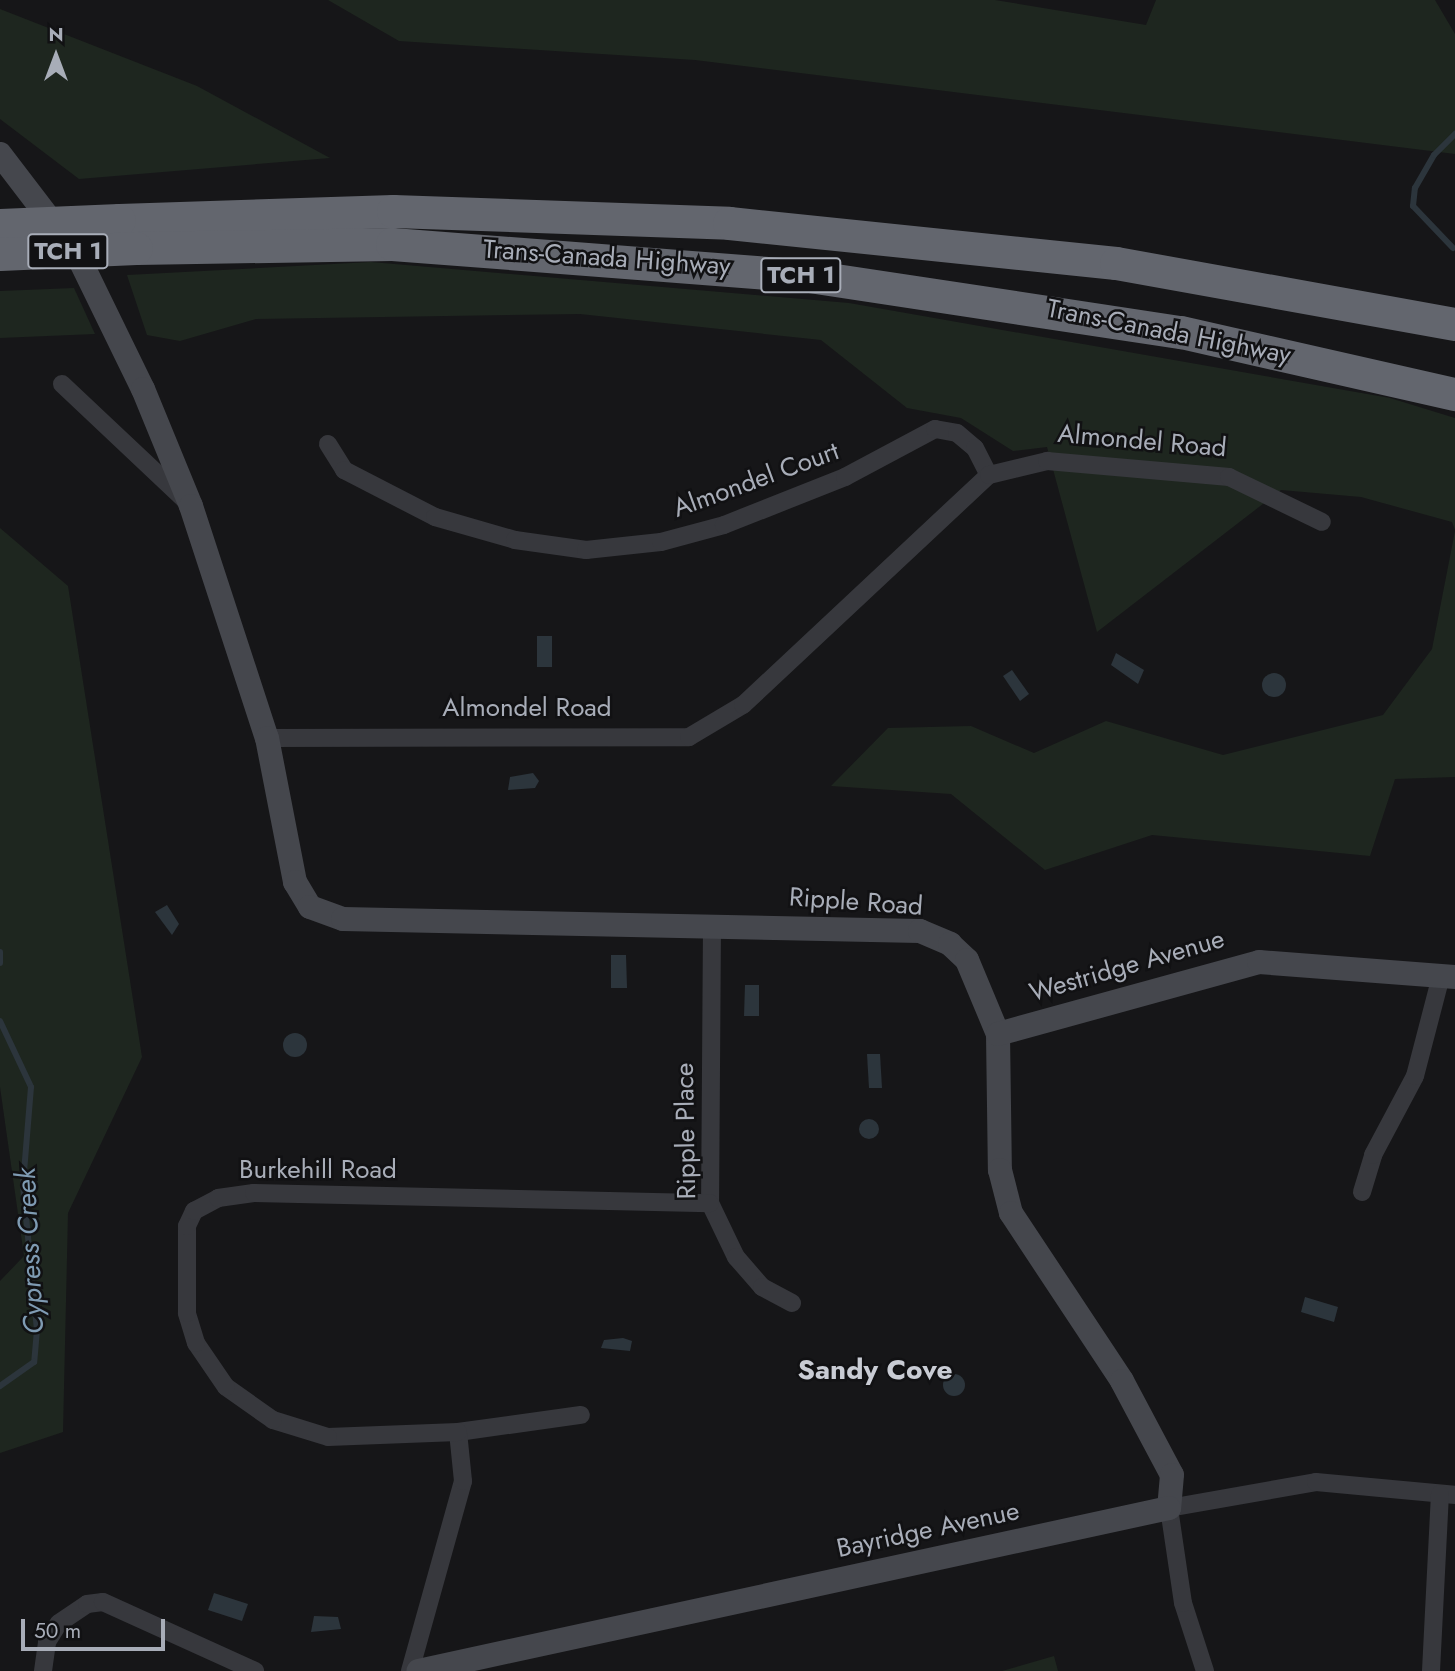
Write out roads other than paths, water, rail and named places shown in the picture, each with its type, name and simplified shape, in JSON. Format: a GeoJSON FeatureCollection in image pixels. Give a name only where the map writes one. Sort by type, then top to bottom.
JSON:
{"type":"FeatureCollection","features":[{"type":"Feature","properties":{"kind":"highway","name":"Trans-Canada Highway"},"geometry":{"type":"LineString","coordinates":[[0,225],[406,211],[729,223],[1104,261],[1455,324]]}},
{"type":"Feature","properties":{"kind":"highway","name":"Trans-Canada Highway"},"geometry":{"type":"LineString","coordinates":[[0,254],[136,248],[392,244],[795,274],[1132,323],[1455,394]]}},
{"type":"Feature","properties":{"kind":"street"},"geometry":{"type":"LineString","coordinates":[[0,154],[52,217],[101,296],[191,506],[267,738]]}},
{"type":"Feature","properties":{"kind":"street"},"geometry":{"type":"LineString","coordinates":[[62,384],[191,506]]}},
{"type":"Feature","properties":{"kind":"street","name":"Almondel Court"},"geometry":{"type":"LineString","coordinates":[[328,444],[344,470],[435,517],[515,540],[586,550],[661,542],[724,525],[845,477],[935,429],[957,433],[975,448],[989,475]]}},
{"type":"Feature","properties":{"kind":"street","name":"Almondel Road"},"geometry":{"type":"LineString","coordinates":[[267,738],[689,737],[743,705],[989,475],[1048,461],[1229,477],[1322,523]]}},
{"type":"Feature","properties":{"kind":"street","name":"Ripple Road"},"geometry":{"type":"LineString","coordinates":[[267,738],[295,882],[310,907],[343,919],[920,931],[967,960],[998,1034],[1000,1170],[1011,1213],[1122,1381],[1172,1475],[1169,1508]]}},
{"type":"Feature","properties":{"kind":"street","name":"Ripple Place"},"geometry":{"type":"LineString","coordinates":[[712,925],[710,1203],[736,1257],[762,1287],[792,1303]]}},
{"type":"Feature","properties":{"kind":"street","name":"Westridge Avenue"},"geometry":{"type":"LineString","coordinates":[[998,1034],[1259,962],[1448,976],[1415,1076],[1373,1155],[1362,1192]]}},
{"type":"Feature","properties":{"kind":"street","name":"Burkehill Road"},"geometry":{"type":"LineString","coordinates":[[580,1415],[458,1432],[327,1437],[273,1420],[226,1387],[196,1343],[187,1313],[187,1226],[194,1211],[218,1198],[254,1193],[710,1203]]}},
{"type":"Feature","properties":{"kind":"street"},"geometry":{"type":"LineString","coordinates":[[410,1671],[463,1481],[458,1432]]}},
{"type":"Feature","properties":{"kind":"street","name":"Bayridge Avenue"},"geometry":{"type":"LineString","coordinates":[[418,1671],[1169,1508],[1315,1482],[1447,1494]]}},
{"type":"Feature","properties":{"kind":"street"},"geometry":{"type":"LineString","coordinates":[[1431,1671],[1447,1494]]}},
{"type":"Feature","properties":{"kind":"street"},"geometry":{"type":"LineString","coordinates":[[1169,1508],[1183,1603],[1205,1671]]}},
{"type":"Feature","properties":{"kind":"street"},"geometry":{"type":"LineString","coordinates":[[43,1671],[47,1642],[59,1623],[88,1604],[103,1602],[255,1671]]}},
{"type":"Feature","properties":{"kind":"waterway"},"geometry":{"type":"LineString","coordinates":[[1453,248],[1413,206],[1415,188],[1434,155],[1455,134]]}},
{"type":"Feature","properties":{"kind":"waterway","name":"Cypress Creek"},"geometry":{"type":"LineString","coordinates":[[0,952],[0,963]]}},
{"type":"Feature","properties":{"kind":"waterway","name":"Cypress Creek"},"geometry":{"type":"LineString","coordinates":[[0,1021],[31,1087],[23,1185],[37,1330],[34,1362],[0,1386]]}},
{"type":"Feature","properties":{"kind":"district","name":"Sandy Cove"},"geometry":{"type":"Point","coordinates":[875,1370]}}]}
